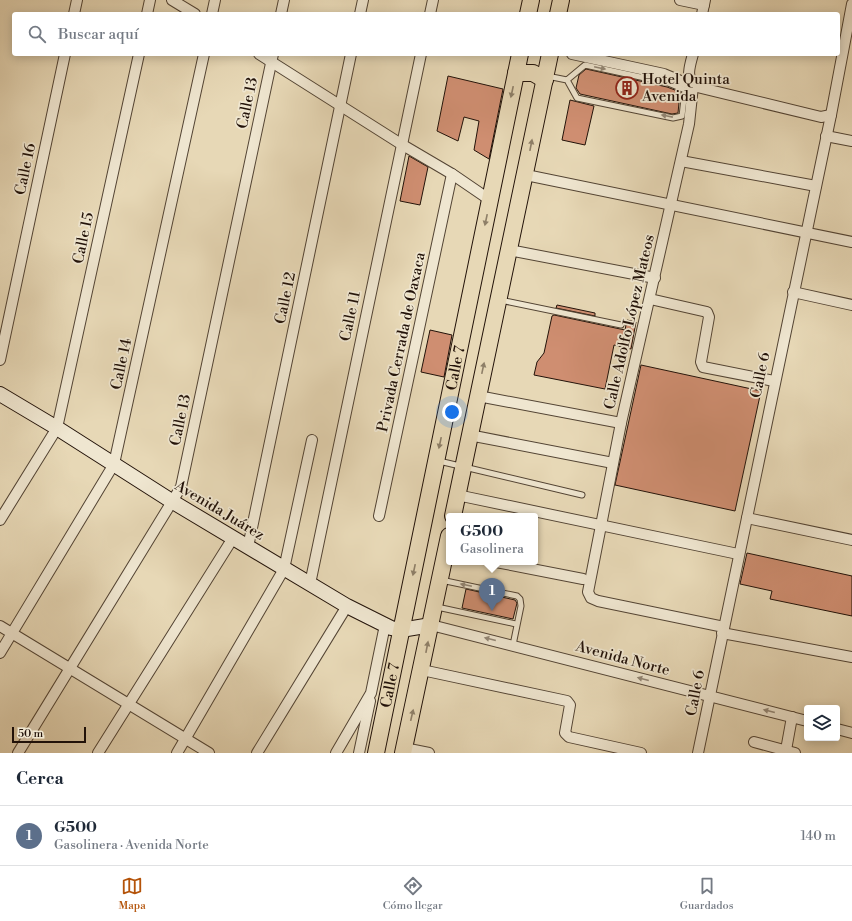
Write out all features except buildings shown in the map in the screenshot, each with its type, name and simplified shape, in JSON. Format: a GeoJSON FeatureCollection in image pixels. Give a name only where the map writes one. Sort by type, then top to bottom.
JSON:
{"type":"FeatureCollection","features":[{"type":"Feature","properties":{"kind":"main road"},"geometry":{"type":"LineString","coordinates":[[528,12],[531,0]]}},
{"type":"Feature","properties":{"kind":"main road"},"geometry":{"type":"LineString","coordinates":[[558,12],[561,0]]}},
{"type":"Feature","properties":{"kind":"main road","name":"Calle 7"},"geometry":{"type":"LineString","coordinates":[[376,753],[520,56]]}},
{"type":"Feature","properties":{"kind":"main road","name":"Calle 7"},"geometry":{"type":"LineString","coordinates":[[454,513],[497,300],[526,175],[550,56]]}},
{"type":"Feature","properties":{"kind":"main road"},"geometry":{"type":"LineString","coordinates":[[516,73],[534,73],[545,77]]}},
{"type":"Feature","properties":{"kind":"main road","name":"Calle 7"},"geometry":{"type":"LineString","coordinates":[[404,751],[446,557]]}},
{"type":"Feature","properties":{"kind":"street"},"geometry":{"type":"LineString","coordinates":[[74,12],[76,0]]}},
{"type":"Feature","properties":{"kind":"street"},"geometry":{"type":"LineString","coordinates":[[147,12],[150,0]]}},
{"type":"Feature","properties":{"kind":"street"},"geometry":{"type":"LineString","coordinates":[[172,0],[192,12]]}},
{"type":"Feature","properties":{"kind":"street"},"geometry":{"type":"LineString","coordinates":[[212,12],[215,0]]}},
{"type":"Feature","properties":{"kind":"street"},"geometry":{"type":"LineString","coordinates":[[281,12],[284,0]]}},
{"type":"Feature","properties":{"kind":"street"},"geometry":{"type":"LineString","coordinates":[[360,12],[362,0]]}},
{"type":"Feature","properties":{"kind":"street"},"geometry":{"type":"LineString","coordinates":[[430,12],[433,0]]}},
{"type":"Feature","properties":{"kind":"street"},"geometry":{"type":"LineString","coordinates":[[680,0],[704,6]]}},
{"type":"Feature","properties":{"kind":"street","name":"Calle 6"},"geometry":{"type":"LineString","coordinates":[[698,753],[774,381],[851,18],[852,4]]}},
{"type":"Feature","properties":{"kind":"street","name":"Calle 16"},"geometry":{"type":"LineString","coordinates":[[0,360],[65,56]]}},
{"type":"Feature","properties":{"kind":"street","name":"Calle 15"},"geometry":{"type":"LineString","coordinates":[[0,520],[57,428],[139,56]]}},
{"type":"Feature","properties":{"kind":"street","name":"Calle 14"},"geometry":{"type":"LineString","coordinates":[[0,653],[114,464],[204,56]]}},
{"type":"Feature","properties":{"kind":"street","name":"Calle 12"},"geometry":{"type":"LineString","coordinates":[[248,547],[351,56]]}},
{"type":"Feature","properties":{"kind":"street","name":"Calle 11"},"geometry":{"type":"LineString","coordinates":[[310,584],[421,56]]}},
{"type":"Feature","properties":{"kind":"street"},"geometry":{"type":"LineString","coordinates":[[581,56],[664,74],[693,86],[821,117],[831,114]]}},
{"type":"Feature","properties":{"kind":"street","name":"Calle Adolfo López Mateos"},"geometry":{"type":"LineString","coordinates":[[692,56],[688,74],[689,82],[693,86],[689,124],[621,423],[600,524],[588,592],[591,598],[723,630]]}},
{"type":"Feature","properties":{"kind":"street"},"geometry":{"type":"LineString","coordinates":[[272,58],[340,106],[452,174],[490,200]]}},
{"type":"Feature","properties":{"kind":"street","name":"Calle 13"},"geometry":{"type":"LineString","coordinates":[[18,753],[181,487],[272,58]]}},
{"type":"Feature","properties":{"kind":"street"},"geometry":{"type":"LineString","coordinates":[[826,136],[852,142]]}},
{"type":"Feature","properties":{"kind":"street"},"geometry":{"type":"LineString","coordinates":[[681,161],[816,186]]}},
{"type":"Feature","properties":{"kind":"street","name":"Privada Cerrada de Oaxaca"},"geometry":{"type":"LineString","coordinates":[[379,516],[452,174]]}},
{"type":"Feature","properties":{"kind":"street"},"geometry":{"type":"LineString","coordinates":[[526,175],[852,242]]}},
{"type":"Feature","properties":{"kind":"street"},"geometry":{"type":"LineString","coordinates":[[509,250],[655,278]]}},
{"type":"Feature","properties":{"kind":"street"},"geometry":{"type":"LineString","coordinates":[[793,292],[852,305]]}},
{"type":"Feature","properties":{"kind":"street"},"geometry":{"type":"LineString","coordinates":[[650,299],[707,312],[709,317],[701,362],[703,367],[774,381]]}},
{"type":"Feature","properties":{"kind":"street","name":"Avenida Juárez"},"geometry":{"type":"LineString","coordinates":[[0,394],[57,428],[173,502],[347,606],[386,625],[401,630],[431,625]]}},
{"type":"Feature","properties":{"kind":"street"},"geometry":{"type":"LineString","coordinates":[[478,396],[621,423]]}},
{"type":"Feature","properties":{"kind":"street"},"geometry":{"type":"LineString","coordinates":[[469,436],[613,463]]}},
{"type":"Feature","properties":{"kind":"street"},"geometry":{"type":"LineString","coordinates":[[177,753],[284,569],[312,440]]}},
{"type":"Feature","properties":{"kind":"street"},"geometry":{"type":"LineString","coordinates":[[457,495],[738,554]]}},
{"type":"Feature","properties":{"kind":"street"},"geometry":{"type":"LineString","coordinates":[[747,518],[852,540]]}},
{"type":"Feature","properties":{"kind":"street"},"geometry":{"type":"LineString","coordinates":[[98,753],[233,538]]}},
{"type":"Feature","properties":{"kind":"street"},"geometry":{"type":"LineString","coordinates":[[511,565],[583,579]]}},
{"type":"Feature","properties":{"kind":"street"},"geometry":{"type":"LineString","coordinates":[[256,753],[347,606]]}},
{"type":"Feature","properties":{"kind":"street"},"geometry":{"type":"LineString","coordinates":[[359,753],[386,625]]}},
{"type":"Feature","properties":{"kind":"street","name":"Avenida Norte"},"geometry":{"type":"LineString","coordinates":[[431,625],[513,644],[710,697],[804,720]]}},
{"type":"Feature","properties":{"kind":"street"},"geometry":{"type":"LineString","coordinates":[[0,626],[209,753]]}},
{"type":"Feature","properties":{"kind":"street"},"geometry":{"type":"LineString","coordinates":[[723,630],[852,657]]}},
{"type":"Feature","properties":{"kind":"street"},"geometry":{"type":"LineString","coordinates":[[422,670],[569,702],[565,729],[566,735],[569,737],[641,753]]}},
{"type":"Feature","properties":{"kind":"street"},"geometry":{"type":"LineString","coordinates":[[336,753],[371,693]]}},
{"type":"Feature","properties":{"kind":"street"},"geometry":{"type":"LineString","coordinates":[[754,742],[791,752],[792,717]]}},
{"type":"Feature","properties":{"kind":"street"},"geometry":{"type":"LineString","coordinates":[[840,730],[852,733]]}},
{"type":"Feature","properties":{"kind":"street"},"geometry":{"type":"LineString","coordinates":[[404,751],[429,753]]}},
{"type":"Feature","properties":{"kind":"lane"},"geometry":{"type":"LineString","coordinates":[[545,77],[567,80],[585,65],[668,83],[685,90],[682,116],[673,118],[577,98],[567,80]]}},
{"type":"Feature","properties":{"kind":"lane"},"geometry":{"type":"LineString","coordinates":[[497,300],[621,325]]}},
{"type":"Feature","properties":{"kind":"lane"},"geometry":{"type":"LineString","coordinates":[[436,461],[582,495]]}},
{"type":"Feature","properties":{"kind":"lane"},"geometry":{"type":"LineString","coordinates":[[440,580],[516,596],[520,599],[513,644]]}},
{"type":"Feature","properties":{"kind":"lane"},"geometry":{"type":"LineString","coordinates":[[435,606],[516,624]]}},
{"type":"Feature","properties":{"kind":"place","name":"Hotel Quinta Avenida"},"geometry":{"type":"Point","coordinates":[627,88]}},
{"type":"Feature","properties":{"kind":"place","name":"G500"},"geometry":{"type":"Point","coordinates":[492,611]}}]}
